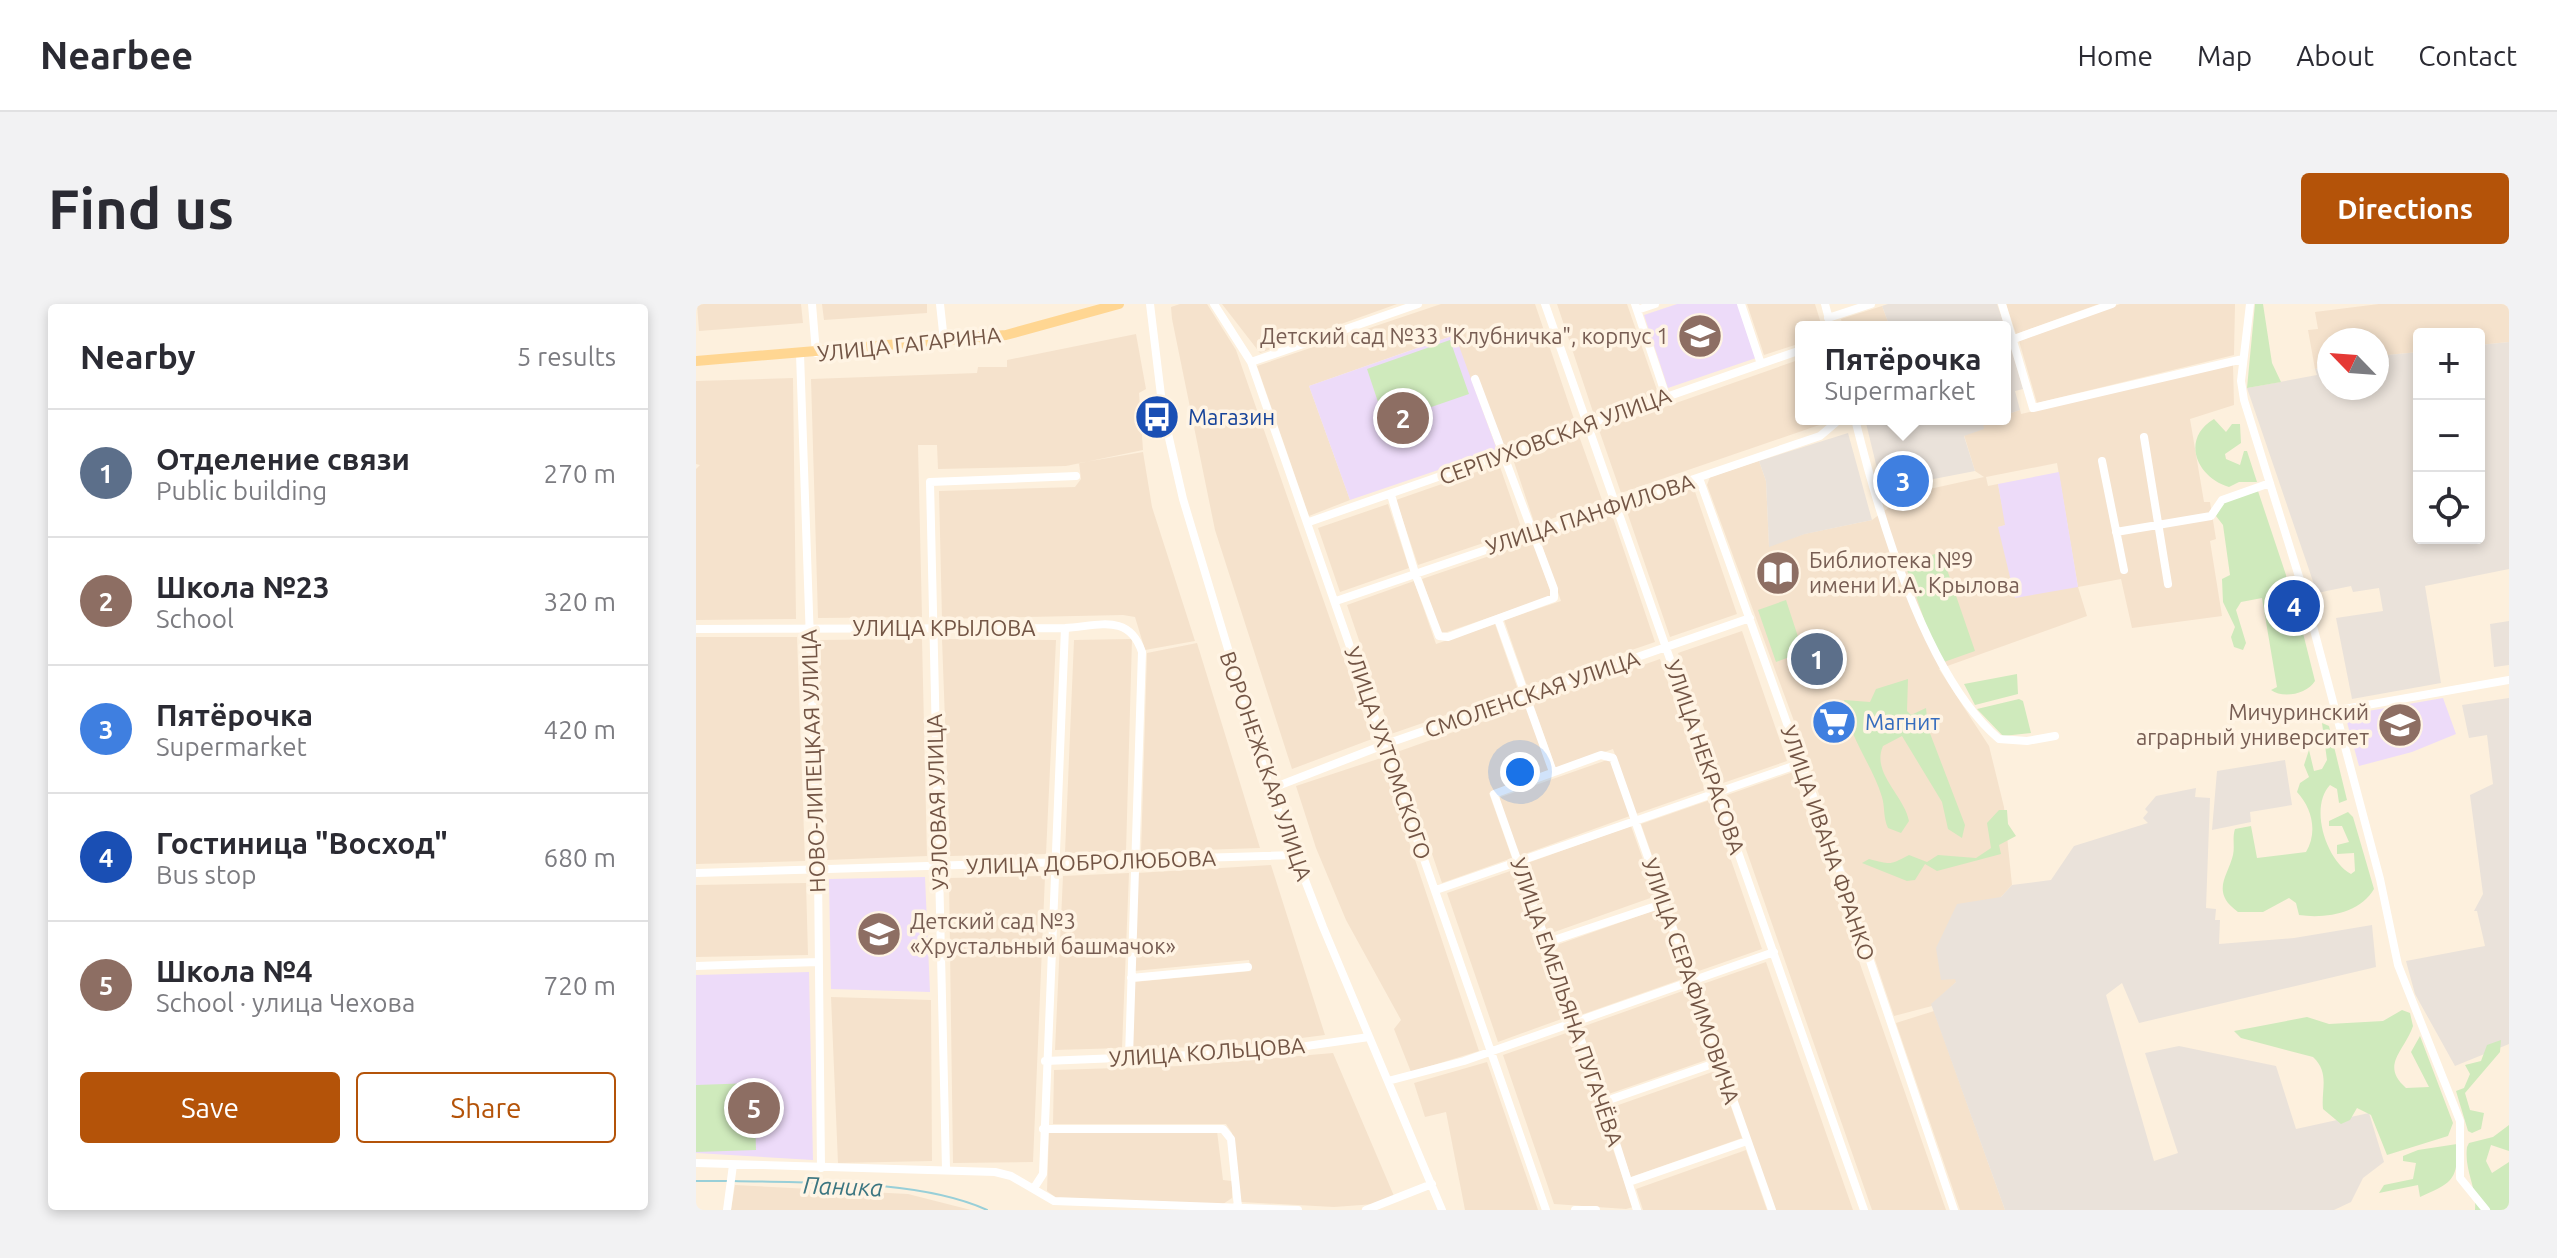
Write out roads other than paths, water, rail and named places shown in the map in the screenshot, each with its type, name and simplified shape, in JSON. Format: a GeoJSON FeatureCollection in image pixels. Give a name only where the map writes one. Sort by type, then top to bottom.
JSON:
{"type":"FeatureCollection","features":[{"type":"Feature","properties":{"kind":"main road","name":"УЛИЦА ГАГАРИНА"},"geometry":{"type":"LineString","coordinates":[[696,361],[816,353],[1025,332],[1119,304]]}},
{"type":"Feature","properties":{"kind":"street"},"geometry":{"type":"LineString","coordinates":[[812,304],[816,353]]}},
{"type":"Feature","properties":{"kind":"street"},"geometry":{"type":"LineString","coordinates":[[940,304],[944,341]]}},
{"type":"Feature","properties":{"kind":"street","name":"ВОРОНЕЖСКАЯ УЛИЦА"},"geometry":{"type":"LineString","coordinates":[[1150,304],[1163,412],[1183,499],[1270,789],[1442,1210]]}},
{"type":"Feature","properties":{"kind":"street","name":"УЛИЦА УХТОМСКОГО"},"geometry":{"type":"LineString","coordinates":[[1214,304],[1251,362],[1546,1210]]}},
{"type":"Feature","properties":{"kind":"street"},"geometry":{"type":"LineString","coordinates":[[1251,362],[1418,304]]}},
{"type":"Feature","properties":{"kind":"street","name":"УЛИЦА НЕКРАСОВА"},"geometry":{"type":"LineString","coordinates":[[1545,304],[1864,1210]]}},
{"type":"Feature","properties":{"kind":"street"},"geometry":{"type":"LineString","coordinates":[[1655,304],[1636,307],[1666,396]]}},
{"type":"Feature","properties":{"kind":"street"},"geometry":{"type":"LineString","coordinates":[[1741,304],[1761,364]]}},
{"type":"Feature","properties":{"kind":"street"},"geometry":{"type":"LineString","coordinates":[[1832,321],[1871,304]]}},
{"type":"Feature","properties":{"kind":"street"},"geometry":{"type":"LineString","coordinates":[[2014,339],[2112,304]]}},
{"type":"Feature","properties":{"kind":"street"},"geometry":{"type":"LineString","coordinates":[[2250,304],[2243,359],[2244,400],[2305,596],[2380,879],[2398,965],[2460,1121],[2460,1178],[2486,1210]]}},
{"type":"Feature","properties":{"kind":"street"},"geometry":{"type":"LineString","coordinates":[[2011,330],[2033,408],[2243,359]]}},
{"type":"Feature","properties":{"kind":"street","name":"СЕРПУХОВСКАЯ УЛИЦА"},"geometry":{"type":"LineString","coordinates":[[1309,522],[1795,352]]}},
{"type":"Feature","properties":{"kind":"street","name":"НОВО-ЛИПЕЦКАЯ УЛИЦА"},"geometry":{"type":"LineString","coordinates":[[800,354],[818,870],[821,1168]]}},
{"type":"Feature","properties":{"kind":"street"},"geometry":{"type":"LineString","coordinates":[[1391,495],[1415,573],[1439,636],[1448,637],[1554,598],[1554,589],[1475,379]]}},
{"type":"Feature","properties":{"kind":"street","name":"УЛИЦА ПАНФИЛОВА"},"geometry":{"type":"LineString","coordinates":[[1336,601],[1820,436],[1833,425]]}},
{"type":"Feature","properties":{"kind":"street"},"geometry":{"type":"LineString","coordinates":[[1857,425],[1873,490],[1925,632],[1940,662],[1999,739],[2027,741],[2055,736]]}},
{"type":"Feature","properties":{"kind":"street"},"geometry":{"type":"LineString","coordinates":[[2144,437],[2168,584]]}},
{"type":"Feature","properties":{"kind":"street"},"geometry":{"type":"LineString","coordinates":[[2102,461],[2124,570]]}},
{"type":"Feature","properties":{"kind":"street","name":"УЗЛОВАЯ УЛИЦА"},"geometry":{"type":"LineString","coordinates":[[946,1169],[930,482],[1076,476]]}},
{"type":"Feature","properties":{"kind":"street","name":"УЛИЦА ИВАНА ФРАНКО"},"geometry":{"type":"LineString","coordinates":[[1699,478],[1802,763],[1954,1210]]}},
{"type":"Feature","properties":{"kind":"street"},"geometry":{"type":"LineString","coordinates":[[2116,532],[2211,516],[2222,500],[2270,483]]}},
{"type":"Feature","properties":{"kind":"street","name":"СМОЛЕНСКАЯ УЛИЦА"},"geometry":{"type":"LineString","coordinates":[[1270,789],[1386,744],[1750,618]]}},
{"type":"Feature","properties":{"kind":"street"},"geometry":{"type":"LineString","coordinates":[[1498,619],[1553,772]]}},
{"type":"Feature","properties":{"kind":"street","name":"УЛИЦА КРЫЛОВА"},"geometry":{"type":"LineString","coordinates":[[696,629],[1125,626],[1138,640],[1142,652],[1134,861]]}},
{"type":"Feature","properties":{"kind":"street"},"geometry":{"type":"LineString","coordinates":[[1034,1188],[1043,1174],[1045,1061],[1065,628]]}},
{"type":"Feature","properties":{"kind":"street"},"geometry":{"type":"LineString","coordinates":[[2333,711],[2509,680]]}},
{"type":"Feature","properties":{"kind":"street","name":"УЛИЦА СЕРАФИМОВИЧА"},"geometry":{"type":"LineString","coordinates":[[1553,772],[1607,755],[1613,758],[1772,1210]]}},
{"type":"Feature","properties":{"kind":"street"},"geometry":{"type":"LineString","coordinates":[[1436,890],[1802,763]]}},
{"type":"Feature","properties":{"kind":"street","name":"УЛИЦА ЕМЕЛЬЯНА ПУГАЧЁВА"},"geometry":{"type":"LineString","coordinates":[[1553,772],[1494,794],[1603,1102],[1637,1210]]}},
{"type":"Feature","properties":{"kind":"street","name":"УЛИЦА ДОБРОЛЮБОВА"},"geometry":{"type":"LineString","coordinates":[[696,873],[1295,855]]}},
{"type":"Feature","properties":{"kind":"street"},"geometry":{"type":"LineString","coordinates":[[1129,1057],[1134,861]]}},
{"type":"Feature","properties":{"kind":"street"},"geometry":{"type":"LineString","coordinates":[[1545,943],[1662,904]]}},
{"type":"Feature","properties":{"kind":"street"},"geometry":{"type":"LineString","coordinates":[[1388,1081],[1492,1050],[1774,952]]}},
{"type":"Feature","properties":{"kind":"street"},"geometry":{"type":"LineString","coordinates":[[696,966],[819,962]]}},
{"type":"Feature","properties":{"kind":"street"},"geometry":{"type":"LineString","coordinates":[[1131,978],[1248,967]]}},
{"type":"Feature","properties":{"kind":"street","name":"УЛИЦА КОЛЬЦОВА"},"geometry":{"type":"LineString","coordinates":[[1045,1061],[1265,1052],[1369,1037]]}},
{"type":"Feature","properties":{"kind":"street"},"geometry":{"type":"LineString","coordinates":[[1603,1102],[1721,1061]]}},
{"type":"Feature","properties":{"kind":"street"},"geometry":{"type":"LineString","coordinates":[[1043,1129],[1223,1129],[1231,1139],[1238,1207]]}},
{"type":"Feature","properties":{"kind":"street"},"geometry":{"type":"LineString","coordinates":[[1629,1182],[1747,1141]]}},
{"type":"Feature","properties":{"kind":"street"},"geometry":{"type":"LineString","coordinates":[[696,1163],[946,1169],[1003,1174],[1054,1201],[1298,1210]]}},
{"type":"Feature","properties":{"kind":"street"},"geometry":{"type":"LineString","coordinates":[[727,1210],[733,1165]]}},
{"type":"Feature","properties":{"kind":"street"},"geometry":{"type":"LineString","coordinates":[[1366,1210],[1432,1184]]}},
{"type":"Feature","properties":{"kind":"street"},"geometry":{"type":"LineString","coordinates":[[1575,1210],[1596,1210]]}},
{"type":"Feature","properties":{"kind":"waterway","name":"Паника"},"geometry":{"type":"LineString","coordinates":[[696,1181],[727,1181]]}},
{"type":"Feature","properties":{"kind":"waterway","name":"Паника"},"geometry":{"type":"LineString","coordinates":[[733,1181],[897,1188],[960,1200],[987,1210]]}},
{"type":"Feature","properties":{"kind":"place","name":"Детский сад №33 \"Клубничка\", корпус 1"},"geometry":{"type":"Point","coordinates":[1700,336]}},
{"type":"Feature","properties":{"kind":"place","name":"Магазин"},"geometry":{"type":"Point","coordinates":[1157,417]}},
{"type":"Feature","properties":{"kind":"place","name":"Школа №23"},"geometry":{"type":"Point","coordinates":[1403,418]}},
{"type":"Feature","properties":{"kind":"place","name":"Пятёрочка"},"geometry":{"type":"Point","coordinates":[1903,481]}},
{"type":"Feature","properties":{"kind":"place","name":"Библиотека №9 имени И.А. Крылова"},"geometry":{"type":"Point","coordinates":[1778,573]}},
{"type":"Feature","properties":{"kind":"place","name":"Гостиница \"Восход\""},"geometry":{"type":"Point","coordinates":[2294,606]}},
{"type":"Feature","properties":{"kind":"place","name":"Отделение связи"},"geometry":{"type":"Point","coordinates":[1817,659]}},
{"type":"Feature","properties":{"kind":"place","name":"Магнит"},"geometry":{"type":"Point","coordinates":[1834,722]}},
{"type":"Feature","properties":{"kind":"place","name":"Мичуринский аграрный университет"},"geometry":{"type":"Point","coordinates":[2400,725]}},
{"type":"Feature","properties":{"kind":"place","name":"Детский сад №3 «Хрустальный башмачок»"},"geometry":{"type":"Point","coordinates":[879,934]}},
{"type":"Feature","properties":{"kind":"place","name":"Школа №4"},"geometry":{"type":"Point","coordinates":[754,1108]}}]}
